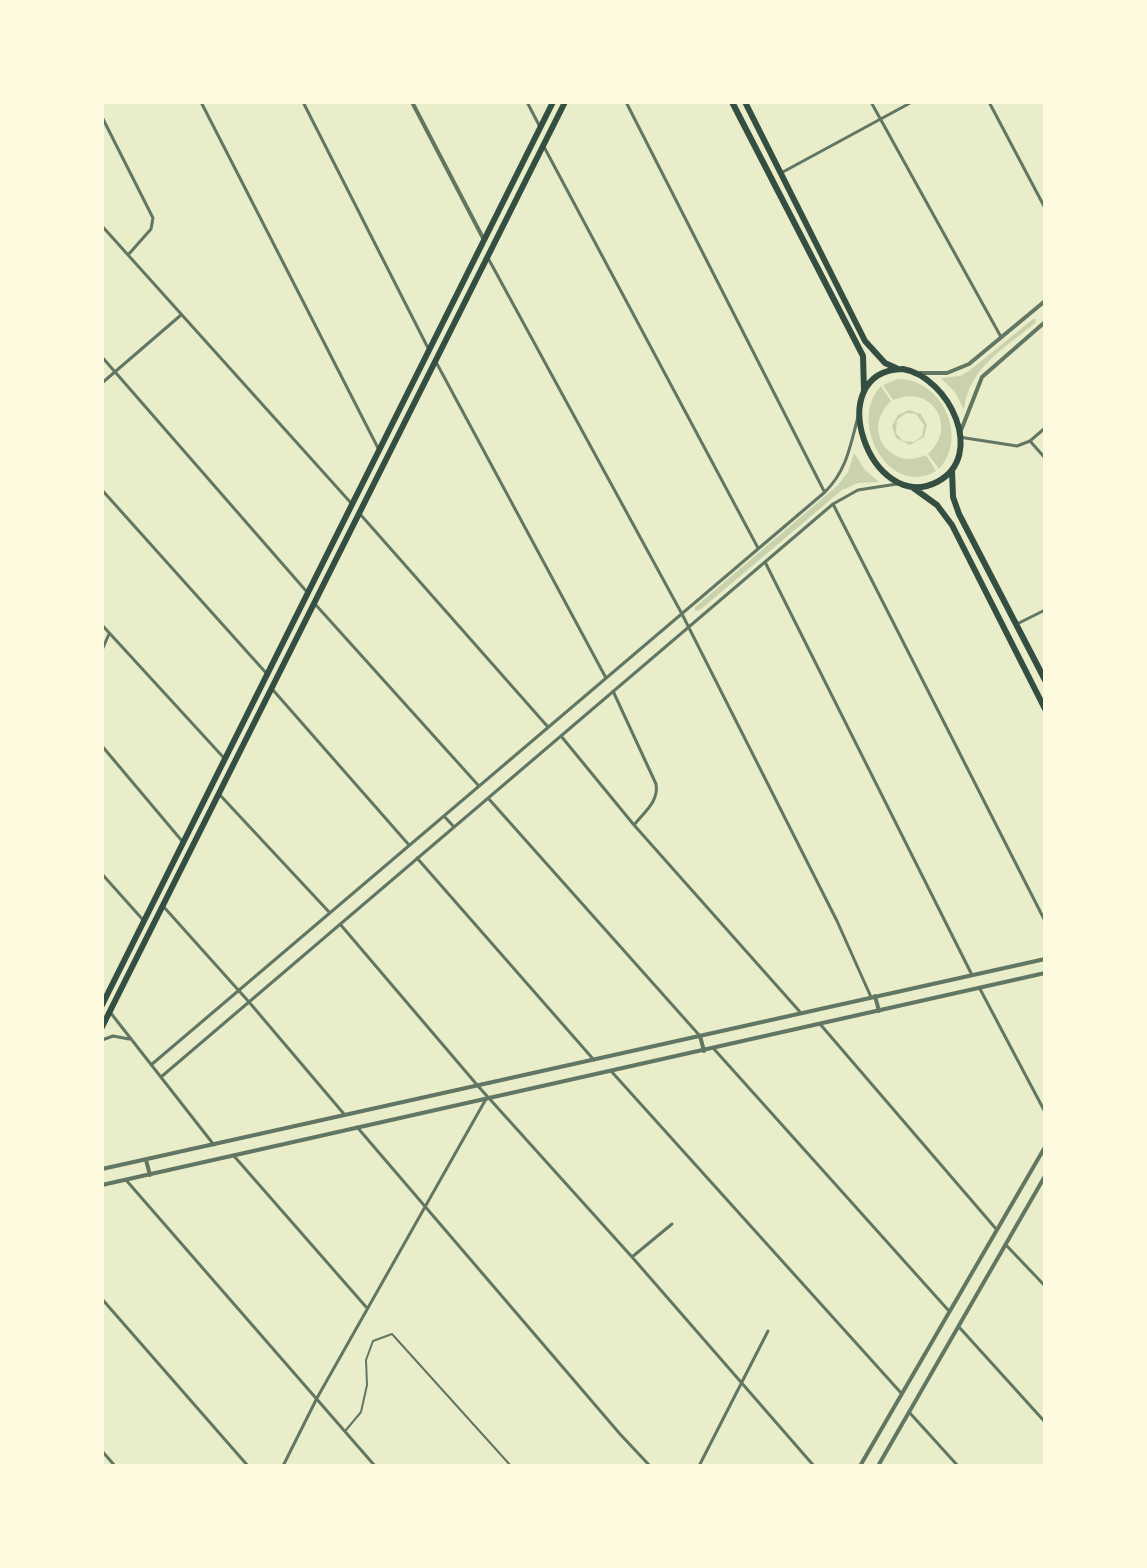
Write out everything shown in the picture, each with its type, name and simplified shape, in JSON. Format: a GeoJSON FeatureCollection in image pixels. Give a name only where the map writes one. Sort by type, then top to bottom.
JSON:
{"type":"FeatureCollection","features":[{"type":"Feature","properties":{"kind":"main road"},"geometry":{"type":"LineString","coordinates":[[102,1005],[104,991],[144,921],[553,102]]}},
{"type":"Feature","properties":{"kind":"main road"},"geometry":{"type":"LineString","coordinates":[[102,1027],[565,102]]}},
{"type":"Feature","properties":{"kind":"main road"},"geometry":{"type":"LineString","coordinates":[[732,102],[863,356],[864,393],[859,414],[862,435],[871,455],[885,472],[937,505],[952,525],[1045,709]]}},
{"type":"Feature","properties":{"kind":"main road"},"geometry":{"type":"LineString","coordinates":[[745,102],[865,341],[885,363],[929,379],[944,394],[955,414],[960,436],[952,469],[953,497],[1045,680]]}},
{"type":"Feature","properties":{"kind":"main road"},"geometry":{"type":"LineString","coordinates":[[864,393],[877,377],[900,369]]}},
{"type":"Feature","properties":{"kind":"main road"},"geometry":{"type":"LineString","coordinates":[[906,484],[923,486],[936,482],[952,469]]}},
{"type":"Feature","properties":{"kind":"street"},"geometry":{"type":"LineString","coordinates":[[201,102],[379,450]]}},
{"type":"Feature","properties":{"kind":"street"},"geometry":{"type":"LineString","coordinates":[[303,102],[429,350]]}},
{"type":"Feature","properties":{"kind":"street"},"geometry":{"type":"LineString","coordinates":[[412,102],[484,239]]}},
{"type":"Feature","properties":{"kind":"street"},"geometry":{"type":"LineString","coordinates":[[527,102],[540,127]]}},
{"type":"Feature","properties":{"kind":"street"},"geometry":{"type":"LineString","coordinates":[[626,102],[825,492]]}},
{"type":"Feature","properties":{"kind":"street"},"geometry":{"type":"LineString","coordinates":[[871,102],[1002,338]]}},
{"type":"Feature","properties":{"kind":"street"},"geometry":{"type":"LineString","coordinates":[[780,174],[912,102]]}},
{"type":"Feature","properties":{"kind":"street"},"geometry":{"type":"LineString","coordinates":[[989,102],[1045,208]]}},
{"type":"Feature","properties":{"kind":"street"},"geometry":{"type":"LineString","coordinates":[[102,117],[153,218],[151,229],[128,255]]}},
{"type":"Feature","properties":{"kind":"street"},"geometry":{"type":"LineString","coordinates":[[543,145],[759,549]]}},
{"type":"Feature","properties":{"kind":"street"},"geometry":{"type":"LineString","coordinates":[[102,226],[352,504]]}},
{"type":"Feature","properties":{"kind":"street"},"geometry":{"type":"LineString","coordinates":[[488,258],[682,614],[879,1011]]}},
{"type":"Feature","properties":{"kind":"street"},"geometry":{"type":"LineString","coordinates":[[916,373],[934,374],[959,369],[1045,301]]}},
{"type":"Feature","properties":{"kind":"street"},"geometry":{"type":"LineString","coordinates":[[102,383],[181,315]]}},
{"type":"Feature","properties":{"kind":"street"},"geometry":{"type":"LineString","coordinates":[[1045,322],[982,377],[960,436],[1017,446],[1030,441],[1045,428]]}},
{"type":"Feature","properties":{"kind":"street"},"geometry":{"type":"LineString","coordinates":[[102,357],[307,593]]}},
{"type":"Feature","properties":{"kind":"street"},"geometry":{"type":"LineString","coordinates":[[436,362],[606,678]]}},
{"type":"Feature","properties":{"kind":"street"},"geometry":{"type":"LineString","coordinates":[[151,1065],[825,492],[845,466],[859,414]]}},
{"type":"Feature","properties":{"kind":"street"},"geometry":{"type":"LineString","coordinates":[[1030,441],[1045,458]]}},
{"type":"Feature","properties":{"kind":"street"},"geometry":{"type":"LineString","coordinates":[[161,1077],[833,504],[858,490],[906,484]]}},
{"type":"Feature","properties":{"kind":"street"},"geometry":{"type":"LineString","coordinates":[[102,490],[267,674]]}},
{"type":"Feature","properties":{"kind":"street"},"geometry":{"type":"LineString","coordinates":[[833,504],[1045,921]]}},
{"type":"Feature","properties":{"kind":"street"},"geometry":{"type":"LineString","coordinates":[[360,514],[548,727]]}},
{"type":"Feature","properties":{"kind":"street"},"geometry":{"type":"LineString","coordinates":[[765,562],[972,975]]}},
{"type":"Feature","properties":{"kind":"street"},"geometry":{"type":"LineString","coordinates":[[315,604],[479,786]]}},
{"type":"Feature","properties":{"kind":"street"},"geometry":{"type":"LineString","coordinates":[[1017,624],[1045,610]]}},
{"type":"Feature","properties":{"kind":"street"},"geometry":{"type":"LineString","coordinates":[[102,625],[225,758]]}},
{"type":"Feature","properties":{"kind":"street"},"geometry":{"type":"LineString","coordinates":[[102,650],[109,634]]}},
{"type":"Feature","properties":{"kind":"street"},"geometry":{"type":"LineString","coordinates":[[273,690],[409,845]]}},
{"type":"Feature","properties":{"kind":"street"},"geometry":{"type":"LineString","coordinates":[[613,691],[658,793],[634,825]]}},
{"type":"Feature","properties":{"kind":"street"},"geometry":{"type":"LineString","coordinates":[[561,736],[634,825],[801,1013]]}},
{"type":"Feature","properties":{"kind":"street"},"geometry":{"type":"LineString","coordinates":[[102,746],[183,843]]}},
{"type":"Feature","properties":{"kind":"street"},"geometry":{"type":"LineString","coordinates":[[219,794],[330,913]]}},
{"type":"Feature","properties":{"kind":"street"},"geometry":{"type":"LineString","coordinates":[[488,798],[700,1036],[704,1051]]}},
{"type":"Feature","properties":{"kind":"street"},"geometry":{"type":"LineString","coordinates":[[444,816],[454,827]]}},
{"type":"Feature","properties":{"kind":"street"},"geometry":{"type":"LineString","coordinates":[[417,858],[594,1060]]}},
{"type":"Feature","properties":{"kind":"street"},"geometry":{"type":"LineString","coordinates":[[102,874],[144,921]]}},
{"type":"Feature","properties":{"kind":"street"},"geometry":{"type":"LineString","coordinates":[[163,906],[345,1115]]}},
{"type":"Feature","properties":{"kind":"street"},"geometry":{"type":"LineString","coordinates":[[340,924],[488,1098],[814,1466]]}},
{"type":"Feature","properties":{"kind":"street"},"geometry":{"type":"LineString","coordinates":[[102,1169],[1045,959]]}},
{"type":"Feature","properties":{"kind":"street"},"geometry":{"type":"LineString","coordinates":[[102,1185],[1045,973]]}},
{"type":"Feature","properties":{"kind":"street"},"geometry":{"type":"LineString","coordinates":[[980,989],[1045,1112]]}},
{"type":"Feature","properties":{"kind":"street"},"geometry":{"type":"LineString","coordinates":[[109,1011],[214,1145]]}},
{"type":"Feature","properties":{"kind":"street"},"geometry":{"type":"LineString","coordinates":[[820,1024],[998,1231]]}},
{"type":"Feature","properties":{"kind":"street"},"geometry":{"type":"LineString","coordinates":[[102,1040],[118,1036],[132,1040]]}},
{"type":"Feature","properties":{"kind":"street"},"geometry":{"type":"LineString","coordinates":[[714,1049],[950,1313]]}},
{"type":"Feature","properties":{"kind":"street"},"geometry":{"type":"LineString","coordinates":[[611,1071],[902,1394]]}},
{"type":"Feature","properties":{"kind":"street"},"geometry":{"type":"LineString","coordinates":[[283,1466],[367,1308],[488,1098]]}},
{"type":"Feature","properties":{"kind":"street"},"geometry":{"type":"LineString","coordinates":[[357,1127],[650,1466]]}},
{"type":"Feature","properties":{"kind":"street"},"geometry":{"type":"LineString","coordinates":[[860,1466],[1045,1147]]}},
{"type":"Feature","properties":{"kind":"street"},"geometry":{"type":"LineString","coordinates":[[234,1156],[367,1308]]}},
{"type":"Feature","properties":{"kind":"street"},"geometry":{"type":"LineString","coordinates":[[146,1160],[150,1175]]}},
{"type":"Feature","properties":{"kind":"street"},"geometry":{"type":"LineString","coordinates":[[878,1466],[1045,1176]]}},
{"type":"Feature","properties":{"kind":"street"},"geometry":{"type":"LineString","coordinates":[[126,1180],[375,1466]]}},
{"type":"Feature","properties":{"kind":"street"},"geometry":{"type":"LineString","coordinates":[[632,1257],[672,1224]]}},
{"type":"Feature","properties":{"kind":"street"},"geometry":{"type":"LineString","coordinates":[[1006,1245],[1045,1286]]}},
{"type":"Feature","properties":{"kind":"street"},"geometry":{"type":"LineString","coordinates":[[102,1299],[248,1466]]}},
{"type":"Feature","properties":{"kind":"street"},"geometry":{"type":"LineString","coordinates":[[959,1327],[1045,1422]]}},
{"type":"Feature","properties":{"kind":"street"},"geometry":{"type":"LineString","coordinates":[[699,1466],[768,1331]]}},
{"type":"Feature","properties":{"kind":"street"},"geometry":{"type":"LineString","coordinates":[[909,1412],[958,1466]]}},
{"type":"Feature","properties":{"kind":"street"},"geometry":{"type":"LineString","coordinates":[[102,1451],[115,1466]]}},
{"type":"Feature","properties":{"kind":"lane"},"geometry":{"type":"LineString","coordinates":[[345,1431],[361,1412],[367,1385],[366,1360],[373,1341],[392,1334],[511,1466]]}},
{"type":"Feature","properties":{"kind":"green space"},"geometry":{"type":"Polygon","coordinates":[[[1036,319],[1035,323],[1000,350],[980,371],[967,395],[964,410],[955,392],[941,378],[960,376],[969,371],[1036,319]]]}},
{"type":"Feature","properties":{"kind":"green space"},"geometry":{"type":"Polygon","coordinates":[[[898,379],[927,389],[946,412],[951,426],[951,441],[948,456],[939,469],[928,454],[937,443],[941,420],[929,402],[919,397],[893,400],[883,385],[898,379]]]}},
{"type":"Feature","properties":{"kind":"green space"},"geometry":{"type":"Polygon","coordinates":[[[881,386],[891,401],[878,423],[884,446],[904,458],[926,455],[936,471],[919,477],[903,474],[889,466],[878,452],[871,436],[869,418],[872,401],[881,386]]]}},
{"type":"Feature","properties":{"kind":"green space"},"geometry":{"type":"Polygon","coordinates":[[[909,410],[921,414],[927,425],[924,437],[910,445],[896,438],[892,426],[898,415],[909,410]],[[906,413],[897,420],[896,433],[903,441],[914,442],[922,436],[924,425],[916,414],[906,413]]]}},
{"type":"Feature","properties":{"kind":"green space"},"geometry":{"type":"Polygon","coordinates":[[[854,453],[865,470],[879,482],[858,483],[842,490],[700,610],[695,611],[695,607],[837,486],[848,472],[854,453]]]}}]}
